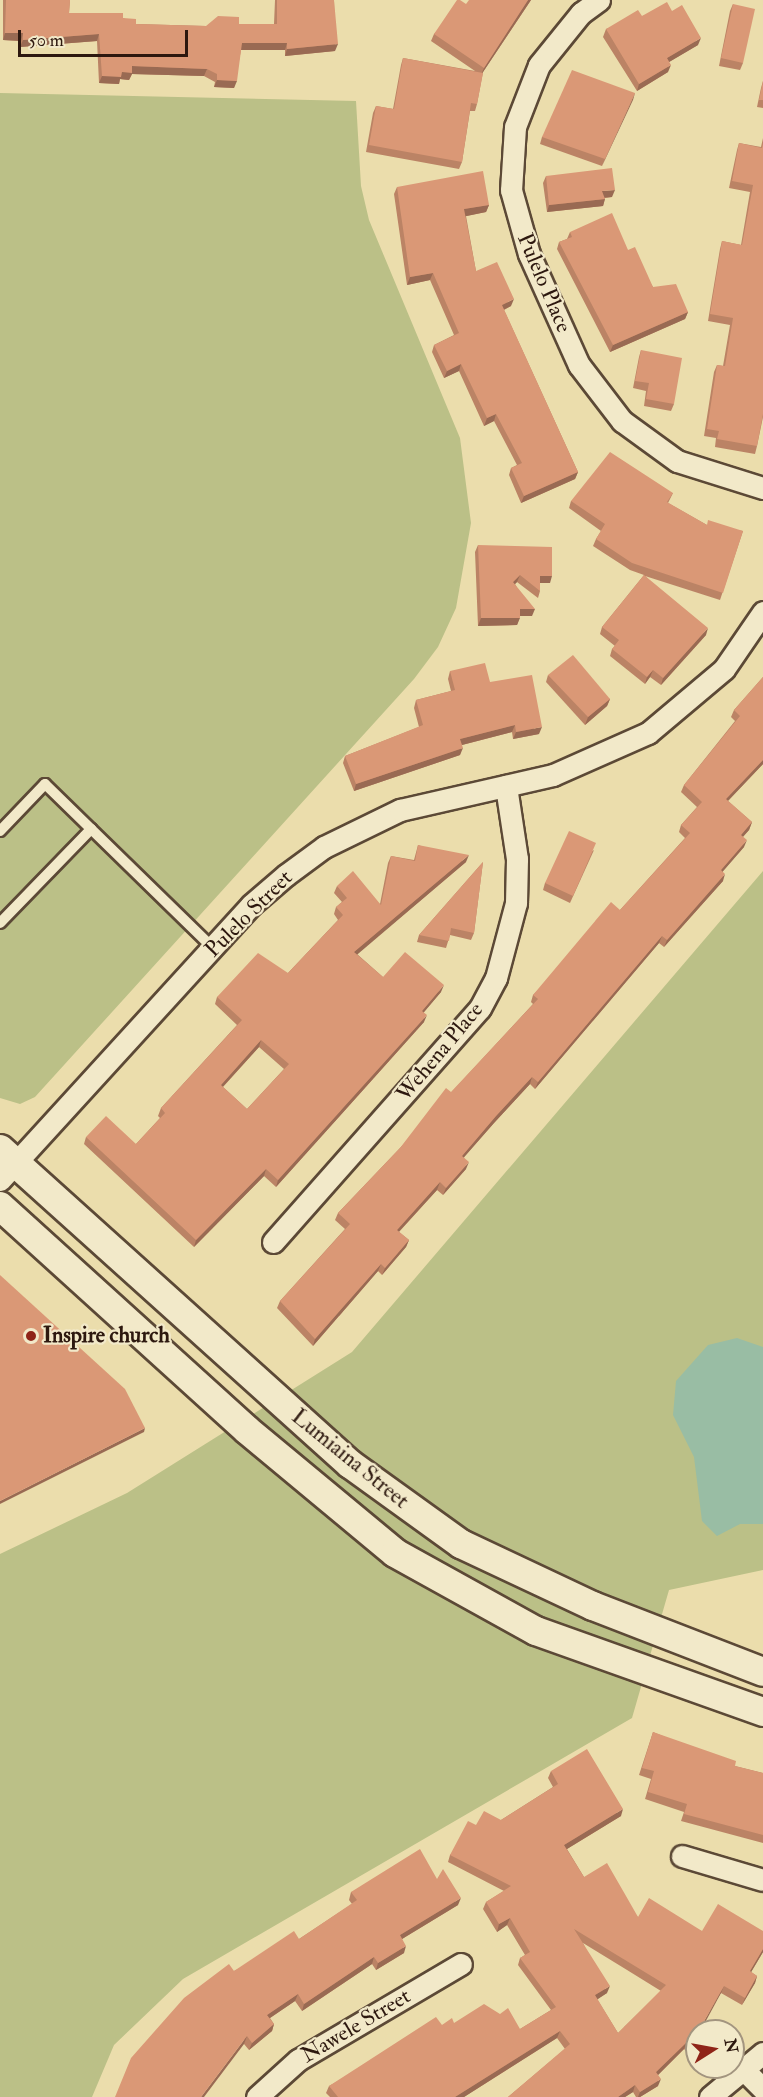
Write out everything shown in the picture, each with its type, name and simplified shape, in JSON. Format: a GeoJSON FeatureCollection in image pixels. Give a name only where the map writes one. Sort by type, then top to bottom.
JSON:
{"type":"FeatureCollection","features":[{"type":"Feature","properties":{"kind":"main road","name":"Lumiaina Street"},"geometry":{"type":"LineString","coordinates":[[5,1164],[350,1464],[461,1544],[593,1606],[763,1672]]}},
{"type":"Feature","properties":{"kind":"main road","name":"Lumiaina Street"},"geometry":{"type":"LineString","coordinates":[[0,1206],[246,1430],[395,1553],[536,1631],[763,1712]]}},
{"type":"Feature","properties":{"kind":"street","name":"Pulelo Place"},"geometry":{"type":"LineString","coordinates":[[599,0],[581,13],[539,65],[515,127],[511,190],[529,254],[579,365],[622,422],[677,461],[763,488]]}},
{"type":"Feature","properties":{"kind":"street","name":"Pulelo Street"},"geometry":{"type":"LineString","coordinates":[[5,1164],[213,948],[251,905],[324,847],[400,810],[579,767],[648,733],[724,669],[763,612]]}},
{"type":"Feature","properties":{"kind":"street","name":"Wehena Place"},"geometry":{"type":"LineString","coordinates":[[273,1242],[480,1008],[496,978],[516,903],[517,859],[506,786]]}},
{"type":"Feature","properties":{"kind":"street"},"geometry":{"type":"LineString","coordinates":[[682,1856],[763,1880]]}},
{"type":"Feature","properties":{"kind":"street","name":"Nawele Street"},"geometry":{"type":"LineString","coordinates":[[257,2097],[298,2060],[461,1964]]}},
{"type":"Feature","properties":{"kind":"street"},"geometry":{"type":"LineString","coordinates":[[710,2097],[746,2072],[763,2053]]}},
{"type":"Feature","properties":{"kind":"street"},"geometry":{"type":"LineString","coordinates":[[746,2072],[763,2089]]}},
{"type":"Feature","properties":{"kind":"lane"},"geometry":{"type":"LineString","coordinates":[[0,831],[45,784],[213,948]]}},
{"type":"Feature","properties":{"kind":"lane"},"geometry":{"type":"LineString","coordinates":[[0,923],[91,829]]}},
{"type":"Feature","properties":{"kind":"shaded area"},"geometry":{"type":"Polygon","coordinates":[[[0,93],[356,101],[361,186],[369,220],[460,438],[471,523],[456,608],[438,647],[414,679],[35,1097],[20,1104],[0,1098],[0,93]]]}},
{"type":"Feature","properties":{"kind":"shaded area"},"geometry":{"type":"Polygon","coordinates":[[[763,871],[763,1570],[669,1590],[632,1718],[183,1979],[114,2045],[92,2097],[0,2097],[0,1554],[127,1493],[352,1352],[763,871]]]}},
{"type":"Feature","properties":{"kind":"shaded area"},"geometry":{"type":"Polygon","coordinates":[[[737,1338],[763,1347],[763,1524],[740,1524],[717,1536],[702,1521],[694,1457],[673,1415],[676,1381],[708,1345],[737,1338]]]}},
{"type":"Feature","properties":{"kind":"building"},"geometry":{"type":"Polygon","coordinates":[[[6,0],[70,0],[69,13],[123,13],[123,18],[136,19],[136,24],[206,26],[218,16],[239,17],[239,24],[277,24],[277,0],[334,0],[338,44],[287,49],[287,43],[242,43],[237,81],[217,80],[217,74],[207,69],[132,66],[132,73],[122,72],[121,77],[102,76],[99,34],[23,40],[23,33],[5,33],[6,0]]]}},
{"type":"Feature","properties":{"kind":"building"},"geometry":{"type":"Polygon","coordinates":[[[457,0],[466,4],[469,0],[528,0],[484,68],[434,34],[457,0]]]}},
{"type":"Feature","properties":{"kind":"building"},"geometry":{"type":"Polygon","coordinates":[[[667,2],[672,11],[682,5],[701,38],[667,58],[671,65],[639,84],[606,29],[638,10],[642,16],[667,2]]]}},
{"type":"Feature","properties":{"kind":"building"},"geometry":{"type":"Polygon","coordinates":[[[733,4],[755,9],[743,63],[721,58],[733,4]]]}},
{"type":"Feature","properties":{"kind":"building"},"geometry":{"type":"Polygon","coordinates":[[[403,58],[483,73],[477,104],[471,103],[462,162],[369,145],[376,106],[394,109],[403,58]]]}},
{"type":"Feature","properties":{"kind":"building"},"geometry":{"type":"Polygon","coordinates":[[[572,70],[635,93],[605,159],[542,137],[572,70]]]}},
{"type":"Feature","properties":{"kind":"building"},"geometry":{"type":"Polygon","coordinates":[[[763,81],[763,100],[759,100],[763,81]]]}},
{"type":"Feature","properties":{"kind":"building"},"geometry":{"type":"Polygon","coordinates":[[[739,143],[762,148],[763,144],[763,414],[757,446],[717,439],[719,431],[707,429],[717,365],[725,366],[733,318],[710,314],[722,241],[742,245],[753,185],[732,181],[739,143]]]}},
{"type":"Feature","properties":{"kind":"building"},"geometry":{"type":"Polygon","coordinates":[[[612,168],[615,190],[602,191],[605,199],[549,205],[546,176],[612,168]]]}},
{"type":"Feature","properties":{"kind":"building"},"geometry":{"type":"Polygon","coordinates":[[[483,171],[489,205],[464,209],[476,271],[497,262],[514,299],[502,305],[578,472],[524,496],[511,468],[522,463],[496,414],[487,418],[461,364],[447,371],[434,345],[459,333],[433,273],[410,277],[397,187],[483,171]]]}},
{"type":"Feature","properties":{"kind":"building"},"geometry":{"type":"Polygon","coordinates":[[[612,213],[628,250],[635,247],[653,287],[676,284],[688,312],[613,345],[559,242],[572,237],[570,232],[612,213]]]}},
{"type":"Feature","properties":{"kind":"building"},"geometry":{"type":"Polygon","coordinates":[[[641,350],[682,358],[674,404],[646,399],[649,383],[635,381],[641,350]]]}},
{"type":"Feature","properties":{"kind":"building"},"geometry":{"type":"Polygon","coordinates":[[[610,452],[673,493],[667,502],[707,525],[708,520],[743,531],[723,593],[632,563],[596,539],[605,524],[571,501],[610,452]]]}},
{"type":"Feature","properties":{"kind":"building"},"geometry":{"type":"Polygon","coordinates":[[[478,545],[552,547],[552,576],[540,576],[540,591],[520,575],[513,582],[535,609],[520,609],[520,618],[481,618],[478,545]]]}},
{"type":"Feature","properties":{"kind":"building"},"geometry":{"type":"Polygon","coordinates":[[[644,575],[708,628],[663,678],[653,670],[647,677],[612,649],[619,640],[602,627],[644,575]]]}},
{"type":"Feature","properties":{"kind":"building"},"geometry":{"type":"Polygon","coordinates":[[[573,655],[610,699],[588,717],[548,675],[573,655]]]}},
{"type":"Feature","properties":{"kind":"building"},"geometry":{"type":"Polygon","coordinates":[[[485,663],[490,682],[532,675],[542,727],[516,732],[515,725],[460,739],[463,748],[356,784],[345,756],[423,725],[416,700],[455,690],[450,671],[485,663]]]}},
{"type":"Feature","properties":{"kind":"building"},"geometry":{"type":"Polygon","coordinates":[[[763,677],[763,760],[726,799],[752,822],[741,835],[747,840],[721,870],[725,874],[667,940],[662,936],[538,1082],[532,1077],[496,1116],[462,1156],[469,1162],[446,1188],[440,1182],[397,1230],[409,1240],[385,1268],[381,1264],[315,1339],[280,1301],[350,1224],[338,1213],[400,1148],[446,1088],[451,1092],[538,999],[533,995],[611,902],[620,910],[690,833],[681,825],[702,802],[684,785],[740,716],[734,710],[763,677]]]}},
{"type":"Feature","properties":{"kind":"building"},"geometry":{"type":"Polygon","coordinates":[[[569,831],[596,843],[573,896],[545,883],[569,831]]]}},
{"type":"Feature","properties":{"kind":"building"},"geometry":{"type":"Polygon","coordinates":[[[418,845],[469,855],[354,952],[383,977],[405,952],[444,985],[422,1011],[427,1015],[278,1180],[266,1169],[196,1240],[86,1137],[106,1116],[136,1144],[165,1113],[161,1108],[242,1020],[217,997],[258,953],[288,973],[343,915],[336,907],[347,898],[337,886],[353,871],[381,905],[391,856],[415,861],[418,845]],[[261,1040],[221,1085],[247,1109],[289,1064],[261,1040]]]}},
{"type":"Feature","properties":{"kind":"building"},"geometry":{"type":"Polygon","coordinates":[[[483,862],[474,933],[451,928],[449,941],[419,935],[483,862]]]}},
{"type":"Feature","properties":{"kind":"building","name":"Inspire church"},"geometry":{"type":"Polygon","coordinates":[[[0,1275],[125,1389],[145,1428],[0,1501],[0,1275]]]}},
{"type":"Feature","properties":{"kind":"building"},"geometry":{"type":"Polygon","coordinates":[[[653,1732],[736,1761],[735,1766],[763,1773],[763,1835],[684,1814],[687,1804],[648,1792],[654,1771],[642,1768],[653,1732]]]}},
{"type":"Feature","properties":{"kind":"building"},"geometry":{"type":"Polygon","coordinates":[[[587,1749],[623,1809],[564,1845],[584,1877],[607,1863],[638,1917],[649,1898],[702,1931],[718,1904],[763,1931],[763,1949],[750,1971],[757,1976],[745,1998],[724,1986],[705,2019],[685,2019],[685,2044],[656,2072],[661,2079],[640,2092],[635,2085],[618,2097],[508,2097],[570,2044],[560,2031],[455,2097],[338,2097],[329,2086],[436,2017],[442,2025],[452,2018],[454,2023],[484,2004],[500,2014],[508,2008],[520,2029],[556,2007],[520,1958],[530,1952],[510,1918],[499,1924],[486,1902],[511,1886],[450,1855],[468,1821],[476,1825],[484,1811],[501,1820],[558,1784],[551,1771],[587,1749]],[[574,1929],[610,1986],[595,1995],[618,2033],[666,1985],[574,1929]]]}},
{"type":"Feature","properties":{"kind":"building"},"geometry":{"type":"Polygon","coordinates":[[[420,1849],[437,1879],[443,1869],[461,1898],[400,1935],[406,1946],[378,1963],[374,1957],[304,2004],[298,1994],[267,2015],[274,2024],[252,2043],[247,2036],[201,2097],[115,2097],[131,2058],[184,1998],[229,1964],[234,1971],[294,1931],[299,1939],[357,1900],[351,1892],[420,1849]]]}},
{"type":"Feature","properties":{"kind":"place","name":"Inspire church"},"geometry":{"type":"Point","coordinates":[31,1336]}}]}
